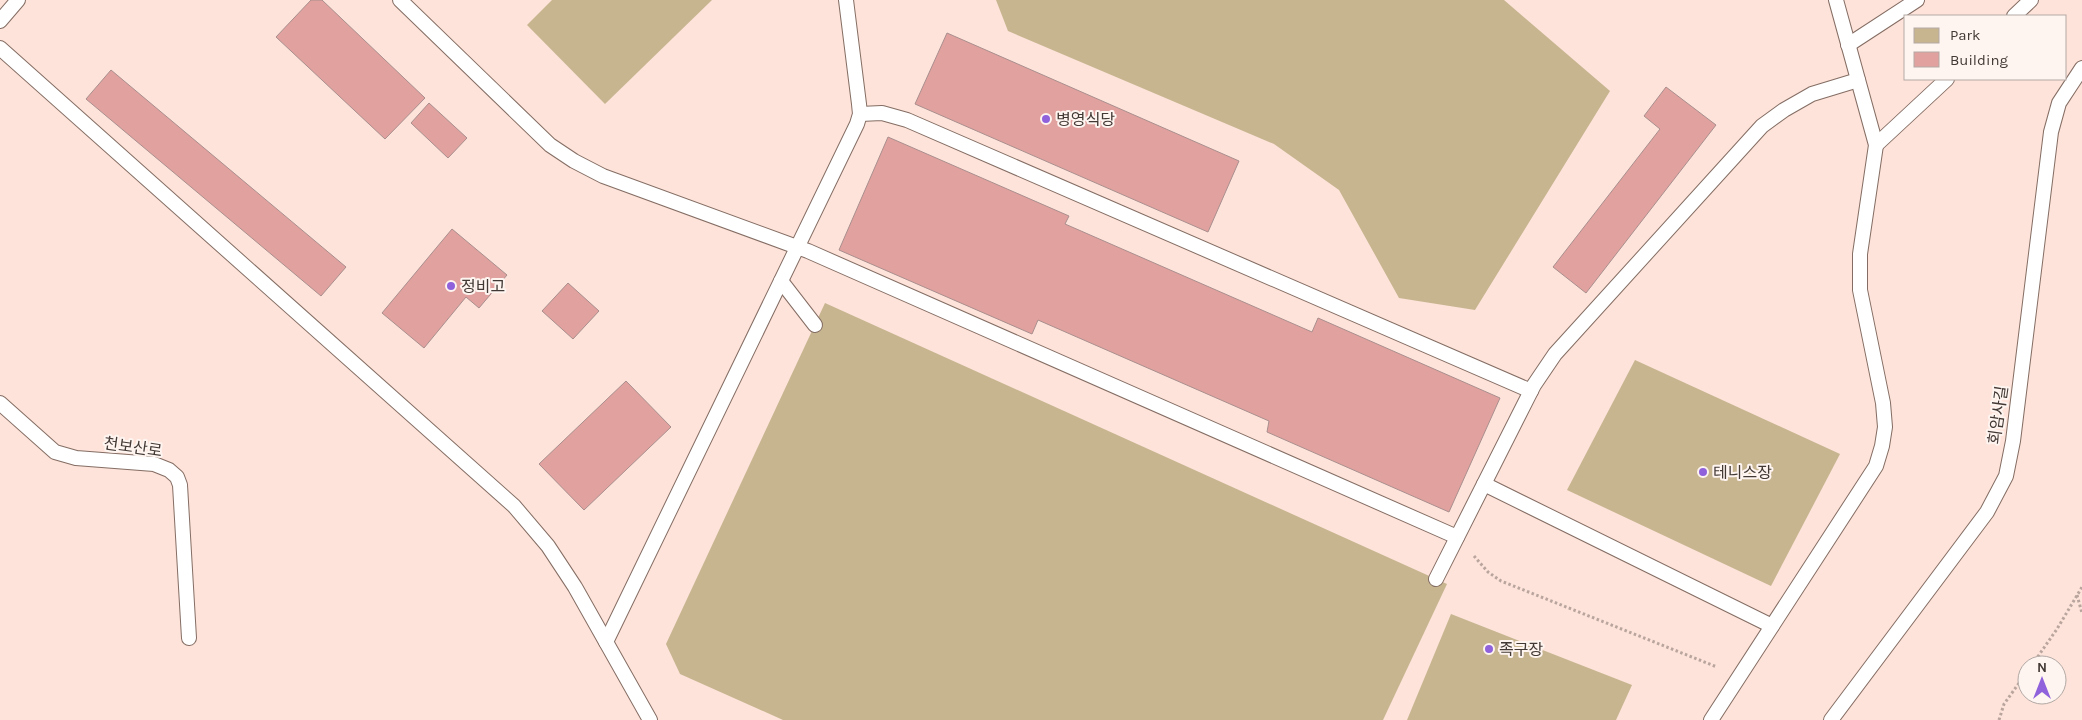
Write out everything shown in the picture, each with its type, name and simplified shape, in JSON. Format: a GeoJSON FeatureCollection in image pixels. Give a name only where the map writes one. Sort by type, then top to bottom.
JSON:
{"type":"FeatureCollection","features":[{"type":"Feature","properties":{"kind":"lane"},"geometry":{"type":"LineString","coordinates":[[0,21],[18,0]]}},
{"type":"Feature","properties":{"kind":"lane"},"geometry":{"type":"LineString","coordinates":[[400,0],[550,145],[574,161],[603,176],[797,248],[1458,537]]}},
{"type":"Feature","properties":{"kind":"lane"},"geometry":{"type":"LineString","coordinates":[[606,642],[857,124],[860,114],[846,0]]}},
{"type":"Feature","properties":{"kind":"lane"},"geometry":{"type":"LineString","coordinates":[[1712,720],[1876,466],[1882,446],[1884,427],[1883,403],[1860,290],[1860,254],[1876,145],[1836,0]]}},
{"type":"Feature","properties":{"kind":"lane"},"geometry":{"type":"LineString","coordinates":[[1848,45],[1917,0]]}},
{"type":"Feature","properties":{"kind":"lane"},"geometry":{"type":"LineString","coordinates":[[2015,15],[2031,0]]}},
{"type":"Feature","properties":{"kind":"lane"},"geometry":{"type":"LineString","coordinates":[[0,48],[514,506],[548,546],[575,587],[650,720]]}},
{"type":"Feature","properties":{"kind":"lane","name":"회암사길"},"geometry":{"type":"LineString","coordinates":[[1831,720],[1987,512],[2006,476],[2013,441],[2051,132],[2059,103],[2082,68]]}},
{"type":"Feature","properties":{"kind":"lane"},"geometry":{"type":"LineString","coordinates":[[1436,578],[1531,391],[1555,354],[1762,126],[1812,94],[1858,80]]}},
{"type":"Feature","properties":{"kind":"lane"},"geometry":{"type":"LineString","coordinates":[[1876,145],[1946,80]]}},
{"type":"Feature","properties":{"kind":"lane"},"geometry":{"type":"LineString","coordinates":[[860,114],[882,113],[907,120],[1531,391]]}},
{"type":"Feature","properties":{"kind":"lane"},"geometry":{"type":"LineString","coordinates":[[781,281],[815,325]]}},
{"type":"Feature","properties":{"kind":"lane","name":"천보산로"},"geometry":{"type":"LineString","coordinates":[[0,403],[55,452],[76,458],[154,464],[169,470],[176,477],[180,484],[189,638]]}},
{"type":"Feature","properties":{"kind":"lane"},"geometry":{"type":"LineString","coordinates":[[1484,484],[1772,626]]}},
{"type":"Feature","properties":{"kind":"path"},"geometry":{"type":"LineString","coordinates":[[1458,537],[1488,572],[1501,581],[1740,676]]}},
{"type":"Feature","properties":{"kind":"path"},"geometry":{"type":"LineString","coordinates":[[2039,655],[2082,587]]}},
{"type":"Feature","properties":{"kind":"path"},"geometry":{"type":"LineString","coordinates":[[2077,595],[2082,613]]}},
{"type":"Feature","properties":{"kind":"path"},"geometry":{"type":"LineString","coordinates":[[1999,720],[2004,704],[2017,686]]}},
{"type":"Feature","properties":{"kind":"green space"},"geometry":{"type":"Polygon","coordinates":[[[552,0],[712,0],[605,104],[527,25],[552,0]]]}},
{"type":"Feature","properties":{"kind":"green space"},"geometry":{"type":"Polygon","coordinates":[[[996,0],[1504,0],[1610,91],[1475,310],[1399,298],[1339,190],[1274,144],[1008,31],[996,0]]]}},
{"type":"Feature","properties":{"kind":"green space"},"geometry":{"type":"Polygon","coordinates":[[[825,303],[1447,584],[1383,720],[783,720],[680,674],[666,644],[825,303]]]}},
{"type":"Feature","properties":{"kind":"green space","name":"테니스장"},"geometry":{"type":"Polygon","coordinates":[[[1635,360],[1840,454],[1771,586],[1567,490],[1635,360]]]}},
{"type":"Feature","properties":{"kind":"green space","name":"족구장"},"geometry":{"type":"Polygon","coordinates":[[[1451,614],[1632,685],[1616,720],[1407,720],[1451,614]]]}},
{"type":"Feature","properties":{"kind":"building"},"geometry":{"type":"Polygon","coordinates":[[[311,0],[322,0],[425,98],[385,139],[276,37],[311,0]]]}},
{"type":"Feature","properties":{"kind":"building","name":"병영식당"},"geometry":{"type":"Polygon","coordinates":[[[947,33],[1239,161],[1208,232],[915,104],[947,33]]]}},
{"type":"Feature","properties":{"kind":"building"},"geometry":{"type":"Polygon","coordinates":[[[111,70],[346,267],[321,296],[86,99],[111,70]]]}},
{"type":"Feature","properties":{"kind":"building"},"geometry":{"type":"Polygon","coordinates":[[[1666,87],[1716,125],[1586,293],[1553,267],[1660,129],[1644,116],[1666,87]]]}},
{"type":"Feature","properties":{"kind":"building"},"geometry":{"type":"Polygon","coordinates":[[[429,103],[467,138],[448,158],[411,123],[429,103]]]}},
{"type":"Feature","properties":{"kind":"building"},"geometry":{"type":"Polygon","coordinates":[[[888,137],[1069,216],[1065,224],[1312,332],[1318,318],[1500,398],[1449,512],[1267,432],[1269,421],[1038,320],[1032,334],[839,250],[888,137]]]}},
{"type":"Feature","properties":{"kind":"building","name":"정비고"},"geometry":{"type":"Polygon","coordinates":[[[452,229],[507,275],[479,308],[466,297],[424,348],[382,313],[452,229]]]}},
{"type":"Feature","properties":{"kind":"building"},"geometry":{"type":"Polygon","coordinates":[[[568,283],[599,311],[573,339],[542,311],[568,283]]]}},
{"type":"Feature","properties":{"kind":"building"},"geometry":{"type":"Polygon","coordinates":[[[626,381],[671,427],[584,510],[539,464],[626,381]]]}},
{"type":"Feature","properties":{"kind":"place","name":"병영식당"},"geometry":{"type":"Point","coordinates":[1046,119]}},
{"type":"Feature","properties":{"kind":"place","name":"정비고"},"geometry":{"type":"Point","coordinates":[451,286]}},
{"type":"Feature","properties":{"kind":"place","name":"테니스장"},"geometry":{"type":"Point","coordinates":[1703,472]}},
{"type":"Feature","properties":{"kind":"place","name":"족구장"},"geometry":{"type":"Point","coordinates":[1489,649]}}]}
